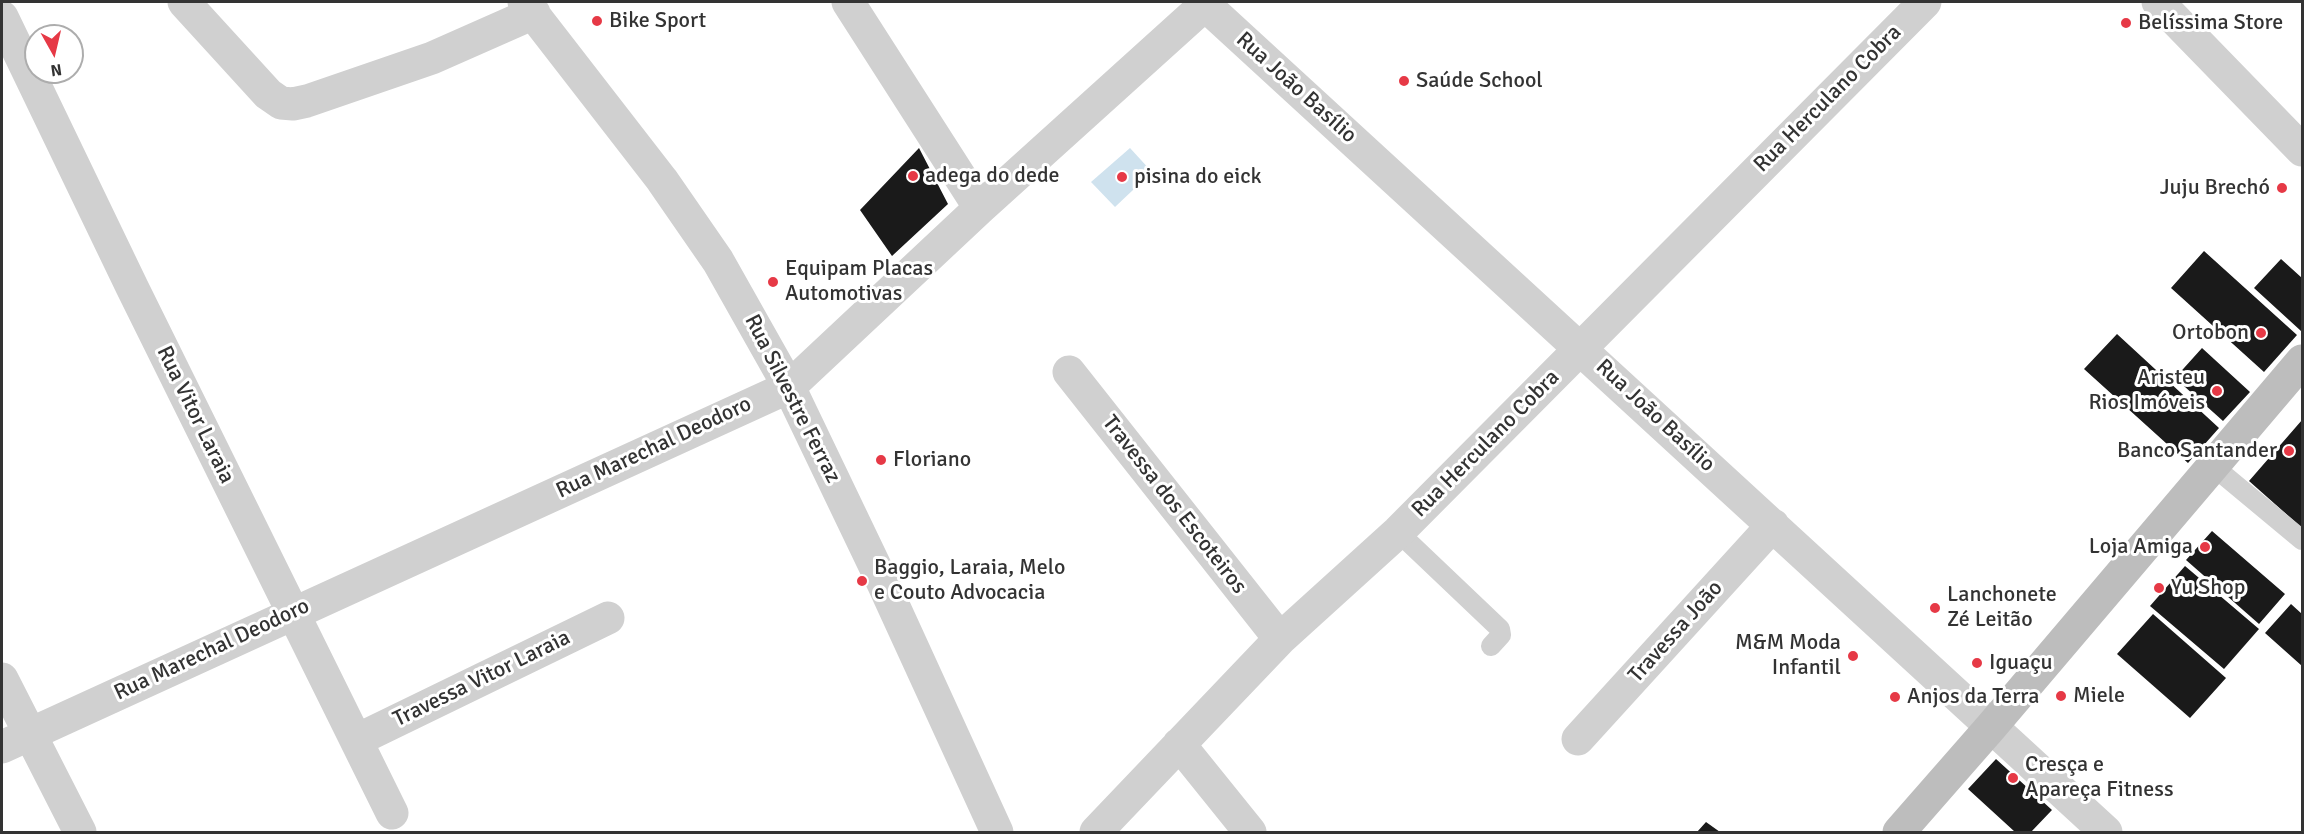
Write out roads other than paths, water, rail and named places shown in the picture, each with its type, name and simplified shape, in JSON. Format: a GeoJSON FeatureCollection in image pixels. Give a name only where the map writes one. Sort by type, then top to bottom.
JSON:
{"type":"FeatureCollection","features":[{"type":"Feature","properties":{"kind":"street"},"geometry":{"type":"LineString","coordinates":[[184,2],[268,94],[281,103],[293,104],[333,93],[432,58],[529,7]]}},
{"type":"Feature","properties":{"kind":"street"},"geometry":{"type":"LineString","coordinates":[[848,2],[980,208]]}},
{"type":"Feature","properties":{"kind":"street","name":"Rua Herculano Cobra"},"geometry":{"type":"LineString","coordinates":[[1096,832],[1280,639],[1398,532],[1925,2]]}},
{"type":"Feature","properties":{"kind":"street"},"geometry":{"type":"LineString","coordinates":[[2158,2],[2302,150]]}},
{"type":"Feature","properties":{"kind":"street","name":"Rua Marechal Deodoro"},"geometry":{"type":"LineString","coordinates":[[15,740],[789,387],[980,208],[1205,3]]}},
{"type":"Feature","properties":{"kind":"street","name":"Rua João Basílio"},"geometry":{"type":"LineString","coordinates":[[1205,3],[2106,832]]}},
{"type":"Feature","properties":{"kind":"street","name":"Rua Silvestre Ferraz"},"geometry":{"type":"LineString","coordinates":[[529,7],[662,180],[712,252],[789,387],[883,583],[997,832]]}},
{"type":"Feature","properties":{"kind":"street","name":"Rua Vitor Laraia"},"geometry":{"type":"LineString","coordinates":[[2,16],[132,287],[392,813]]}},
{"type":"Feature","properties":{"kind":"street"},"geometry":{"type":"LineString","coordinates":[[1899,832],[2302,361]]}},
{"type":"Feature","properties":{"kind":"street","name":"Travessa dos Escoteiros"},"geometry":{"type":"LineString","coordinates":[[1069,372],[1280,639]]}},
{"type":"Feature","properties":{"kind":"street","name":"Travessa João"},"geometry":{"type":"LineString","coordinates":[[1578,740],[1773,525]]}},
{"type":"Feature","properties":{"kind":"street","name":"Travessa Vitor Laraia"},"geometry":{"type":"LineString","coordinates":[[357,740],[608,618]]}},
{"type":"Feature","properties":{"kind":"street"},"geometry":{"type":"LineString","coordinates":[[2,679],[15,740],[80,832]]}},
{"type":"Feature","properties":{"kind":"street"},"geometry":{"type":"LineString","coordinates":[[1179,744],[1250,832]]}},
{"type":"Feature","properties":{"kind":"lane"},"geometry":{"type":"LineString","coordinates":[[2213,466],[2302,540]]}},
{"type":"Feature","properties":{"kind":"lane"},"geometry":{"type":"LineString","coordinates":[[1398,532],[1500,628],[1501,635],[1491,646]]}},
{"type":"Feature","properties":{"kind":"water","name":"pisina do eick"},"geometry":{"type":"Polygon","coordinates":[[[1130,148],[1152,172],[1115,207],[1091,182],[1130,148]]]}},
{"type":"Feature","properties":{"kind":"place","name":"Bike Sport"},"geometry":{"type":"Point","coordinates":[597,21]}},
{"type":"Feature","properties":{"kind":"place","name":"Belíssima Store"},"geometry":{"type":"Point","coordinates":[2126,23]}},
{"type":"Feature","properties":{"kind":"place","name":"Saúde School"},"geometry":{"type":"Point","coordinates":[1404,81]}},
{"type":"Feature","properties":{"kind":"place","name":"adega do dede"},"geometry":{"type":"Point","coordinates":[913,176]}},
{"type":"Feature","properties":{"kind":"place","name":"pisina do eick"},"geometry":{"type":"Point","coordinates":[1122,177]}},
{"type":"Feature","properties":{"kind":"place","name":"Juju Brechó"},"geometry":{"type":"Point","coordinates":[2282,188]}},
{"type":"Feature","properties":{"kind":"place","name":"Equipam Placas Automotivas"},"geometry":{"type":"Point","coordinates":[773,282]}},
{"type":"Feature","properties":{"kind":"place","name":"Ortobon"},"geometry":{"type":"Point","coordinates":[2261,333]}},
{"type":"Feature","properties":{"kind":"place","name":"Aristeu Rios Imóveis"},"geometry":{"type":"Point","coordinates":[2217,391]}},
{"type":"Feature","properties":{"kind":"place","name":"Banco Santander"},"geometry":{"type":"Point","coordinates":[2289,451]}},
{"type":"Feature","properties":{"kind":"place","name":"Floriano"},"geometry":{"type":"Point","coordinates":[881,460]}},
{"type":"Feature","properties":{"kind":"place","name":"Loja Amiga"},"geometry":{"type":"Point","coordinates":[2205,547]}},
{"type":"Feature","properties":{"kind":"place","name":"Baggio, Laraia, Melo e Couto Advocacia"},"geometry":{"type":"Point","coordinates":[862,581]}},
{"type":"Feature","properties":{"kind":"place","name":"Yu Shop"},"geometry":{"type":"Point","coordinates":[2159,588]}},
{"type":"Feature","properties":{"kind":"place","name":"Lanchonete Zé Leitão"},"geometry":{"type":"Point","coordinates":[1935,608]}},
{"type":"Feature","properties":{"kind":"place","name":"M&M Moda Infantil"},"geometry":{"type":"Point","coordinates":[1853,656]}},
{"type":"Feature","properties":{"kind":"place","name":"Iguaçu"},"geometry":{"type":"Point","coordinates":[1977,663]}},
{"type":"Feature","properties":{"kind":"place","name":"Miele"},"geometry":{"type":"Point","coordinates":[2061,696]}},
{"type":"Feature","properties":{"kind":"place","name":"Anjos da Terra"},"geometry":{"type":"Point","coordinates":[1895,697]}},
{"type":"Feature","properties":{"kind":"place","name":"Cresça e Apareça Fitness"},"geometry":{"type":"Point","coordinates":[2013,778]}}]}
